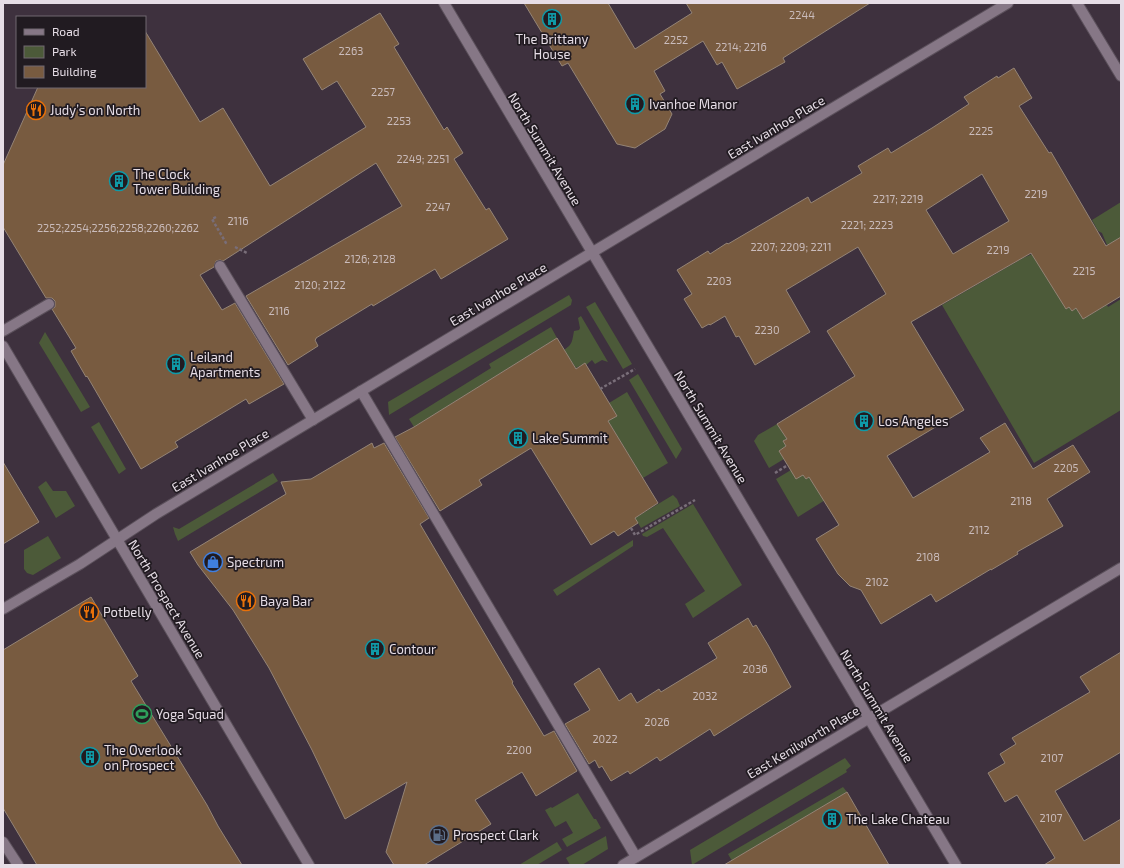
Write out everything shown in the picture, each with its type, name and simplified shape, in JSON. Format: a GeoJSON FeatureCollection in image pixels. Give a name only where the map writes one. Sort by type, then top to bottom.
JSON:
{"type":"FeatureCollection","features":[{"type":"Feature","properties":{"kind":"street","name":"North Summit Avenue"},"geometry":{"type":"LineString","coordinates":[[444,3],[956,865]]}},
{"type":"Feature","properties":{"kind":"street","name":"East Ivanhoe Place"},"geometry":{"type":"LineString","coordinates":[[3,609],[80,564],[156,514],[1008,3]]}},
{"type":"Feature","properties":{"kind":"street"},"geometry":{"type":"LineString","coordinates":[[1077,3],[1121,76]]}},
{"type":"Feature","properties":{"kind":"street"},"geometry":{"type":"LineString","coordinates":[[220,266],[313,420]]}},
{"type":"Feature","properties":{"kind":"street"},"geometry":{"type":"LineString","coordinates":[[3,331],[49,304]]}},
{"type":"Feature","properties":{"kind":"street","name":"North Prospect Avenue"},"geometry":{"type":"LineString","coordinates":[[3,346],[309,865]]}},
{"type":"Feature","properties":{"kind":"street"},"geometry":{"type":"LineString","coordinates":[[361,391],[636,857]]}},
{"type":"Feature","properties":{"kind":"street","name":"East Kenilworth Place"},"geometry":{"type":"LineString","coordinates":[[622,865],[1121,568]]}},
{"type":"Feature","properties":{"kind":"street"},"geometry":{"type":"LineString","coordinates":[[3,842],[18,865]]}},
{"type":"Feature","properties":{"kind":"path"},"geometry":{"type":"LineString","coordinates":[[216,217],[212,219],[226,243],[247,253]]}},
{"type":"Feature","properties":{"kind":"path"},"geometry":{"type":"LineString","coordinates":[[600,389],[635,369]]}},
{"type":"Feature","properties":{"kind":"path"},"geometry":{"type":"LineString","coordinates":[[774,473],[788,465]]}},
{"type":"Feature","properties":{"kind":"path"},"geometry":{"type":"LineString","coordinates":[[631,528],[635,536],[695,500]]}},
{"type":"Feature","properties":{"kind":"green space"},"geometry":{"type":"Polygon","coordinates":[[[1121,202],[1121,238],[1107,245],[1102,233],[1098,231],[1092,220],[1121,202]]]}},
{"type":"Feature","properties":{"kind":"green space"},"geometry":{"type":"Polygon","coordinates":[[[1037,252],[1066,309],[1069,307],[1072,311],[1076,308],[1083,319],[1107,305],[1108,307],[1121,299],[1121,410],[1034,463],[942,305],[1023,258],[1037,252]]]}},
{"type":"Feature","properties":{"kind":"green space"},"geometry":{"type":"Polygon","coordinates":[[[569,295],[572,300],[571,305],[389,415],[388,402],[569,295]]]}},
{"type":"Feature","properties":{"kind":"green space"},"geometry":{"type":"Polygon","coordinates":[[[595,302],[632,364],[623,369],[586,307],[595,302]]]}},
{"type":"Feature","properties":{"kind":"green space"},"geometry":{"type":"Polygon","coordinates":[[[581,316],[608,362],[602,360],[595,364],[592,360],[586,365],[585,363],[576,368],[564,350],[571,344],[574,331],[579,330],[580,328],[578,318],[581,316]]]}},
{"type":"Feature","properties":{"kind":"green space"},"geometry":{"type":"Polygon","coordinates":[[[551,327],[557,338],[414,427],[409,419],[491,368],[489,364],[551,327]]]}},
{"type":"Feature","properties":{"kind":"green space"},"geometry":{"type":"Polygon","coordinates":[[[45,332],[90,407],[81,412],[39,343],[45,332]]]}},
{"type":"Feature","properties":{"kind":"green space"},"geometry":{"type":"Polygon","coordinates":[[[638,374],[682,449],[676,459],[629,380],[638,374]]]}},
{"type":"Feature","properties":{"kind":"green space"},"geometry":{"type":"Polygon","coordinates":[[[627,392],[668,463],[643,478],[608,421],[617,416],[609,403],[627,392]]]}},
{"type":"Feature","properties":{"kind":"green space"},"geometry":{"type":"Polygon","coordinates":[[[99,422],[126,469],[119,474],[91,427],[99,422]]]}},
{"type":"Feature","properties":{"kind":"green space"},"geometry":{"type":"Polygon","coordinates":[[[777,424],[787,439],[783,441],[786,446],[779,451],[784,459],[769,468],[754,441],[758,435],[777,424]]]}},
{"type":"Feature","properties":{"kind":"green space"},"geometry":{"type":"Polygon","coordinates":[[[791,470],[803,475],[806,479],[809,477],[830,497],[798,517],[776,479],[791,470]]]}},
{"type":"Feature","properties":{"kind":"green space"},"geometry":{"type":"Polygon","coordinates":[[[273,473],[278,481],[178,541],[173,527],[179,529],[273,473]]]}},
{"type":"Feature","properties":{"kind":"green space"},"geometry":{"type":"Polygon","coordinates":[[[46,481],[53,491],[66,491],[75,506],[56,518],[38,487],[46,481]]]}},
{"type":"Feature","properties":{"kind":"green space"},"geometry":{"type":"Polygon","coordinates":[[[673,495],[677,499],[680,506],[641,528],[635,518],[673,495]]]}},
{"type":"Feature","properties":{"kind":"green space"},"geometry":{"type":"Polygon","coordinates":[[[693,504],[742,585],[693,618],[685,604],[705,591],[663,528],[647,537],[643,536],[642,534],[693,504]]]}},
{"type":"Feature","properties":{"kind":"green space"},"geometry":{"type":"Polygon","coordinates":[[[48,536],[61,558],[33,575],[27,573],[24,569],[24,550],[48,536]]]}},
{"type":"Feature","properties":{"kind":"green space"},"geometry":{"type":"Polygon","coordinates":[[[633,540],[633,546],[557,596],[553,590],[633,540]]]}},
{"type":"Feature","properties":{"kind":"green space"},"geometry":{"type":"Polygon","coordinates":[[[845,758],[851,766],[846,770],[847,772],[692,865],[690,850],[845,758]]]}},
{"type":"Feature","properties":{"kind":"green space"},"geometry":{"type":"Polygon","coordinates":[[[843,787],[847,792],[732,861],[728,854],[843,787]]]}},
{"type":"Feature","properties":{"kind":"green space"},"geometry":{"type":"Polygon","coordinates":[[[578,793],[601,828],[567,847],[562,839],[573,833],[566,821],[555,827],[545,810],[551,807],[552,808],[578,793]]]}},
{"type":"Feature","properties":{"kind":"green space"},"geometry":{"type":"Polygon","coordinates":[[[606,836],[608,849],[582,865],[570,865],[566,858],[606,836]]]}},
{"type":"Feature","properties":{"kind":"green space"},"geometry":{"type":"Polygon","coordinates":[[[557,842],[562,850],[537,865],[519,865],[557,842]]]}},
{"type":"Feature","properties":{"kind":"building"},"geometry":{"type":"Polygon","coordinates":[[[524,3],[608,3],[635,49],[692,13],[686,3],[870,3],[783,58],[785,62],[737,89],[722,62],[717,65],[703,41],[654,71],[665,91],[660,94],[672,114],[665,129],[635,148],[617,144],[568,63],[562,66],[524,3]]]}},
{"type":"Feature","properties":{"kind":"building"},"geometry":{"type":"Polygon","coordinates":[[[380,13],[399,44],[394,47],[444,130],[447,127],[463,153],[454,159],[486,210],[489,208],[508,239],[441,279],[435,269],[373,306],[372,304],[316,338],[315,340],[318,346],[288,365],[246,296],[402,206],[376,163],[223,261],[216,261],[214,267],[200,275],[222,310],[235,303],[284,384],[249,404],[246,399],[175,442],[178,447],[141,469],[71,351],[76,348],[52,309],[55,307],[55,301],[52,298],[46,298],[3,227],[3,165],[38,88],[146,88],[146,33],[200,122],[223,108],[270,186],[366,127],[337,81],[322,90],[303,59],[380,13]]]}},
{"type":"Feature","properties":{"kind":"building"},"geometry":{"type":"Polygon","coordinates":[[[1014,68],[1032,98],[1019,106],[1049,153],[1051,152],[1106,246],[1121,237],[1121,296],[1083,319],[1076,308],[1072,311],[1069,307],[1066,309],[1031,253],[911,322],[964,410],[887,456],[913,498],[990,452],[980,438],[1005,423],[1033,469],[1073,445],[1090,472],[1047,499],[1063,526],[1017,552],[1018,554],[936,602],[931,594],[881,624],[861,590],[850,586],[838,574],[816,539],[839,525],[809,477],[806,479],[803,475],[796,479],[779,451],[786,446],[783,441],[787,439],[777,424],[855,376],[827,331],[886,294],[858,247],[786,290],[810,332],[755,365],[739,336],[736,337],[725,316],[702,328],[684,299],[692,294],[677,270],[708,251],[710,254],[727,243],[728,244],[808,197],[811,203],[862,173],[858,166],[888,148],[891,153],[932,128],[969,104],[964,97],[997,76],[998,78],[1014,68]],[[982,174],[926,210],[953,254],[1009,221],[982,174]]]}},
{"type":"Feature","properties":{"kind":"building","name":"Lake Summit"},"geometry":{"type":"Polygon","coordinates":[[[557,338],[576,369],[585,363],[617,416],[608,421],[658,503],[635,518],[638,523],[618,536],[614,531],[591,545],[531,448],[479,480],[482,485],[440,511],[395,437],[414,427],[557,338]]]}},
{"type":"Feature","properties":{"kind":"building","name":"Contour"},"geometry":{"type":"Polygon","coordinates":[[[372,443],[374,448],[384,443],[429,518],[420,524],[513,682],[512,683],[544,736],[554,731],[577,771],[536,796],[522,772],[475,800],[491,824],[424,865],[394,865],[386,852],[407,782],[345,819],[312,750],[269,668],[233,610],[198,565],[190,552],[286,494],[281,482],[311,479],[372,443]]]}},
{"type":"Feature","properties":{"kind":"building"},"geometry":{"type":"Polygon","coordinates":[[[3,462],[39,522],[3,544],[3,462]]]}},
{"type":"Feature","properties":{"kind":"building","name":"The Overlook on Prospect"},"geometry":{"type":"Polygon","coordinates":[[[91,597],[138,676],[131,681],[242,865],[37,865],[3,808],[3,650],[91,597]]]}},
{"type":"Feature","properties":{"kind":"building"},"geometry":{"type":"Polygon","coordinates":[[[748,618],[753,627],[756,625],[791,687],[714,736],[710,729],[660,761],[657,757],[630,774],[628,771],[611,781],[602,766],[599,768],[595,760],[589,764],[565,724],[590,710],[574,684],[599,668],[619,701],[631,693],[637,703],[659,689],[661,692],[717,658],[708,643],[748,618]]]}},
{"type":"Feature","properties":{"kind":"building"},"geometry":{"type":"Polygon","coordinates":[[[1121,652],[1121,752],[1055,791],[1084,841],[1121,819],[1121,865],[1044,865],[1055,858],[1017,795],[1005,802],[988,773],[1005,763],[1000,754],[1016,744],[1012,738],[1090,692],[1080,677],[1121,652]]]}},
{"type":"Feature","properties":{"kind":"building","name":"The Lake Chateau"},"geometry":{"type":"Polygon","coordinates":[[[847,792],[889,865],[724,865],[847,792]]]}},
{"type":"Feature","properties":{"kind":"place","name":"The Brittany House"},"geometry":{"type":"Point","coordinates":[552,19]}},
{"type":"Feature","properties":{"kind":"place","name":"Ivanhoe Manor"},"geometry":{"type":"Point","coordinates":[635,104]}},
{"type":"Feature","properties":{"kind":"place","name":"Judy’s on North"},"geometry":{"type":"Point","coordinates":[36,110]}},
{"type":"Feature","properties":{"kind":"place","name":"The Clock Tower Building"},"geometry":{"type":"Point","coordinates":[119,181]}},
{"type":"Feature","properties":{"kind":"place","name":"Leiland Apartments"},"geometry":{"type":"Point","coordinates":[176,364]}},
{"type":"Feature","properties":{"kind":"place","name":"Los Angeles"},"geometry":{"type":"Point","coordinates":[864,421]}},
{"type":"Feature","properties":{"kind":"place","name":"Lake Summit"},"geometry":{"type":"Point","coordinates":[518,438]}},
{"type":"Feature","properties":{"kind":"place","name":"Spectrum"},"geometry":{"type":"Point","coordinates":[213,562]}},
{"type":"Feature","properties":{"kind":"place","name":"Baya Bar"},"geometry":{"type":"Point","coordinates":[246,601]}},
{"type":"Feature","properties":{"kind":"place","name":"Potbelly"},"geometry":{"type":"Point","coordinates":[89,612]}},
{"type":"Feature","properties":{"kind":"place","name":"Contour"},"geometry":{"type":"Point","coordinates":[375,649]}},
{"type":"Feature","properties":{"kind":"place","name":"Yoga Squad"},"geometry":{"type":"Point","coordinates":[142,714]}},
{"type":"Feature","properties":{"kind":"place","name":"The Overlook on Prospect"},"geometry":{"type":"Point","coordinates":[90,757]}},
{"type":"Feature","properties":{"kind":"place","name":"The Lake Chateau"},"geometry":{"type":"Point","coordinates":[832,819]}},
{"type":"Feature","properties":{"kind":"place","name":"Prospect Clark"},"geometry":{"type":"Point","coordinates":[439,835]}}]}
